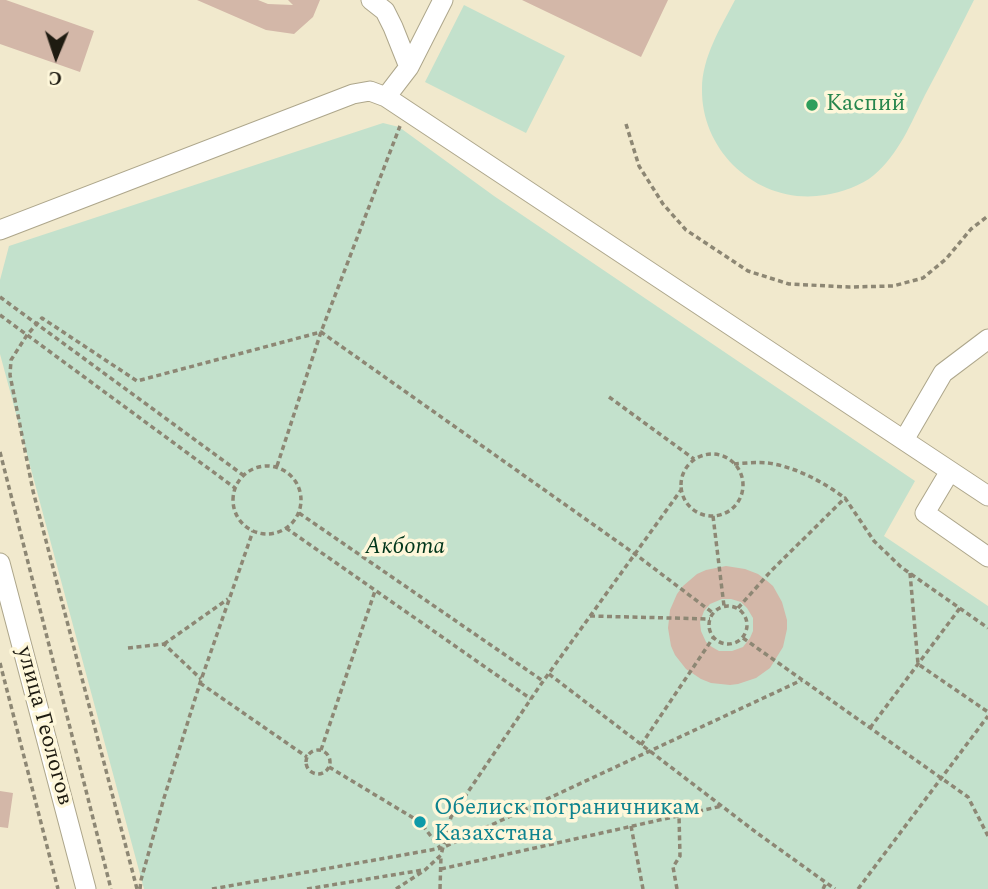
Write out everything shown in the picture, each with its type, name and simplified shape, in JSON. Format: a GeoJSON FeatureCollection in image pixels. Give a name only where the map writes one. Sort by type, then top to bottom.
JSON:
{"type":"FeatureCollection","features":[{"type":"Feature","properties":{"kind":"street"},"geometry":{"type":"LineString","coordinates":[[371,0],[385,10],[408,67]]}},
{"type":"Feature","properties":{"kind":"street"},"geometry":{"type":"LineString","coordinates":[[386,97],[408,67],[443,0]]}},
{"type":"Feature","properties":{"kind":"street"},"geometry":{"type":"LineString","coordinates":[[0,230],[353,93],[370,91],[386,97],[406,110],[988,496]]}},
{"type":"Feature","properties":{"kind":"street"},"geometry":{"type":"LineString","coordinates":[[904,440],[943,373],[988,339]]}},
{"type":"Feature","properties":{"kind":"street"},"geometry":{"type":"LineString","coordinates":[[950,471],[925,513],[988,557]]}},
{"type":"Feature","properties":{"kind":"street","name":"улица Геологов"},"geometry":{"type":"LineString","coordinates":[[0,563],[86,889]]}},
{"type":"Feature","properties":{"kind":"path"},"geometry":{"type":"LineString","coordinates":[[277,466],[321,332],[406,110]]}},
{"type":"Feature","properties":{"kind":"path"},"geometry":{"type":"LineString","coordinates":[[626,124],[639,166],[663,204],[686,230],[748,271],[789,284],[892,286],[923,278],[946,259],[971,229],[988,216]]}},
{"type":"Feature","properties":{"kind":"path"},"geometry":{"type":"LineString","coordinates":[[0,297],[243,475]]}},
{"type":"Feature","properties":{"kind":"path"},"geometry":{"type":"LineString","coordinates":[[0,315],[235,488]]}},
{"type":"Feature","properties":{"kind":"path"},"geometry":{"type":"LineString","coordinates":[[139,889],[33,491],[10,375],[11,360],[42,318],[137,381],[321,332]]}},
{"type":"Feature","properties":{"kind":"path"},"geometry":{"type":"LineString","coordinates":[[321,332],[713,613]]}},
{"type":"Feature","properties":{"kind":"path"},"geometry":{"type":"LineString","coordinates":[[609,397],[694,459]]}},
{"type":"Feature","properties":{"kind":"path"},"geometry":{"type":"LineString","coordinates":[[0,452],[111,889]]}},
{"type":"Feature","properties":{"kind":"path"},"geometry":{"type":"LineString","coordinates":[[702,455],[719,455],[734,464],[742,479],[743,488],[736,504],[713,516],[704,515],[689,506],[681,490],[681,481],[687,465],[702,455]]}},
{"type":"Feature","properties":{"kind":"path"},"geometry":{"type":"LineString","coordinates":[[734,464],[769,463],[799,472],[827,485],[845,498],[874,541],[901,567],[988,628]]}},
{"type":"Feature","properties":{"kind":"path"},"geometry":{"type":"LineString","coordinates":[[259,466],[277,466],[292,475],[301,490],[299,513],[294,522],[270,534],[253,531],[240,520],[233,505],[235,488],[243,475],[259,466]]}},
{"type":"Feature","properties":{"kind":"path"},"geometry":{"type":"LineString","coordinates":[[440,889],[441,848],[451,817],[543,681],[681,490]]}},
{"type":"Feature","properties":{"kind":"path"},"geometry":{"type":"LineString","coordinates":[[738,608],[771,571],[845,498]]}},
{"type":"Feature","properties":{"kind":"path"},"geometry":{"type":"LineString","coordinates":[[299,513],[543,681]]}},
{"type":"Feature","properties":{"kind":"path"},"geometry":{"type":"LineString","coordinates":[[713,516],[724,606]]}},
{"type":"Feature","properties":{"kind":"path"},"geometry":{"type":"LineString","coordinates":[[286,528],[531,699]]}},
{"type":"Feature","properties":{"kind":"path"},"geometry":{"type":"LineString","coordinates":[[139,889],[201,681],[253,531]]}},
{"type":"Feature","properties":{"kind":"path"},"geometry":{"type":"LineString","coordinates":[[858,889],[988,714],[918,664],[910,573]]}},
{"type":"Feature","properties":{"kind":"path"},"geometry":{"type":"LineString","coordinates":[[321,750],[375,591]]}},
{"type":"Feature","properties":{"kind":"path"},"geometry":{"type":"LineString","coordinates":[[128,648],[164,644],[230,598]]}},
{"type":"Feature","properties":{"kind":"path"},"geometry":{"type":"LineString","coordinates":[[724,606],[738,608],[743,612],[748,625],[743,638],[725,645],[713,638],[710,619],[713,613],[724,606]]}},
{"type":"Feature","properties":{"kind":"path"},"geometry":{"type":"LineString","coordinates":[[870,728],[960,608]]}},
{"type":"Feature","properties":{"kind":"path"},"geometry":{"type":"LineString","coordinates":[[590,616],[710,619]]}},
{"type":"Feature","properties":{"kind":"path"},"geometry":{"type":"LineString","coordinates":[[641,745],[713,638]]}},
{"type":"Feature","properties":{"kind":"path"},"geometry":{"type":"LineString","coordinates":[[743,638],[968,797],[988,836]]}},
{"type":"Feature","properties":{"kind":"path"},"geometry":{"type":"LineString","coordinates":[[164,644],[201,681],[307,757]]}},
{"type":"Feature","properties":{"kind":"path"},"geometry":{"type":"LineString","coordinates":[[0,663],[58,889]]}},
{"type":"Feature","properties":{"kind":"path"},"geometry":{"type":"LineString","coordinates":[[548,674],[835,889]]}},
{"type":"Feature","properties":{"kind":"path"},"geometry":{"type":"LineString","coordinates":[[212,889],[441,848],[802,680]]}},
{"type":"Feature","properties":{"kind":"path"},"geometry":{"type":"LineString","coordinates":[[321,750],[329,757],[329,767],[315,774],[307,767],[307,757],[310,752],[321,750]]}},
{"type":"Feature","properties":{"kind":"path"},"geometry":{"type":"LineString","coordinates":[[329,767],[420,822],[441,848]]}},
{"type":"Feature","properties":{"kind":"path"},"geometry":{"type":"LineString","coordinates":[[440,869],[722,806]]}},
{"type":"Feature","properties":{"kind":"path"},"geometry":{"type":"LineString","coordinates":[[677,889],[673,867],[680,856],[679,815]]}},
{"type":"Feature","properties":{"kind":"path"},"geometry":{"type":"LineString","coordinates":[[631,826],[643,889]]}},
{"type":"Feature","properties":{"kind":"path"},"geometry":{"type":"LineString","coordinates":[[396,889],[425,870],[441,855]]}},
{"type":"Feature","properties":{"kind":"path"},"geometry":{"type":"LineString","coordinates":[[307,889],[425,870]]}},
{"type":"Feature","properties":{"kind":"path"},"geometry":{"type":"LineString","coordinates":[[823,889],[826,883]]}},
{"type":"Feature","properties":{"kind":"green space","name":"Каспий"},"geometry":{"type":"Polygon","coordinates":[[[735,0],[974,0],[904,138],[891,158],[869,179],[851,188],[825,195],[801,196],[779,192],[758,183],[739,170],[724,154],[712,135],[704,113],[702,89],[705,65],[735,0]]]}},
{"type":"Feature","properties":{"kind":"green space"},"geometry":{"type":"Polygon","coordinates":[[[464,5],[565,56],[526,133],[425,82],[464,5]]]}},
{"type":"Feature","properties":{"kind":"green space","name":"Акбота"},"geometry":{"type":"Polygon","coordinates":[[[383,123],[399,127],[494,196],[915,481],[884,536],[988,606],[988,889],[144,889],[0,354],[0,280],[9,246],[383,123]]]}},
{"type":"Feature","properties":{"kind":"building"},"geometry":{"type":"Polygon","coordinates":[[[0,0],[94,31],[80,72],[0,44],[0,0]]]}},
{"type":"Feature","properties":{"kind":"building"},"geometry":{"type":"Polygon","coordinates":[[[197,0],[258,0],[268,4],[293,5],[288,0],[320,0],[313,17],[294,34],[266,30],[197,0]]]}},
{"type":"Feature","properties":{"kind":"building"},"geometry":{"type":"Polygon","coordinates":[[[522,0],[668,0],[641,57],[522,0]]]}},
{"type":"Feature","properties":{"kind":"building"},"geometry":{"type":"Polygon","coordinates":[[[726,566],[758,574],[773,586],[782,602],[787,620],[783,647],[770,668],[756,678],[730,685],[711,683],[686,669],[675,655],[668,628],[670,610],[683,586],[706,570],[726,566]],[[731,599],[710,604],[700,622],[706,642],[719,651],[732,651],[743,647],[753,631],[753,618],[747,608],[741,602],[731,599]]]}},
{"type":"Feature","properties":{"kind":"building"},"geometry":{"type":"Polygon","coordinates":[[[0,791],[13,793],[8,828],[0,827],[0,791]]]}},
{"type":"Feature","properties":{"kind":"place","name":"Каспий"},"geometry":{"type":"Point","coordinates":[812,105]}},
{"type":"Feature","properties":{"kind":"place","name":"Обелиск пограничникам Казахстана"},"geometry":{"type":"Point","coordinates":[420,822]}}]}
